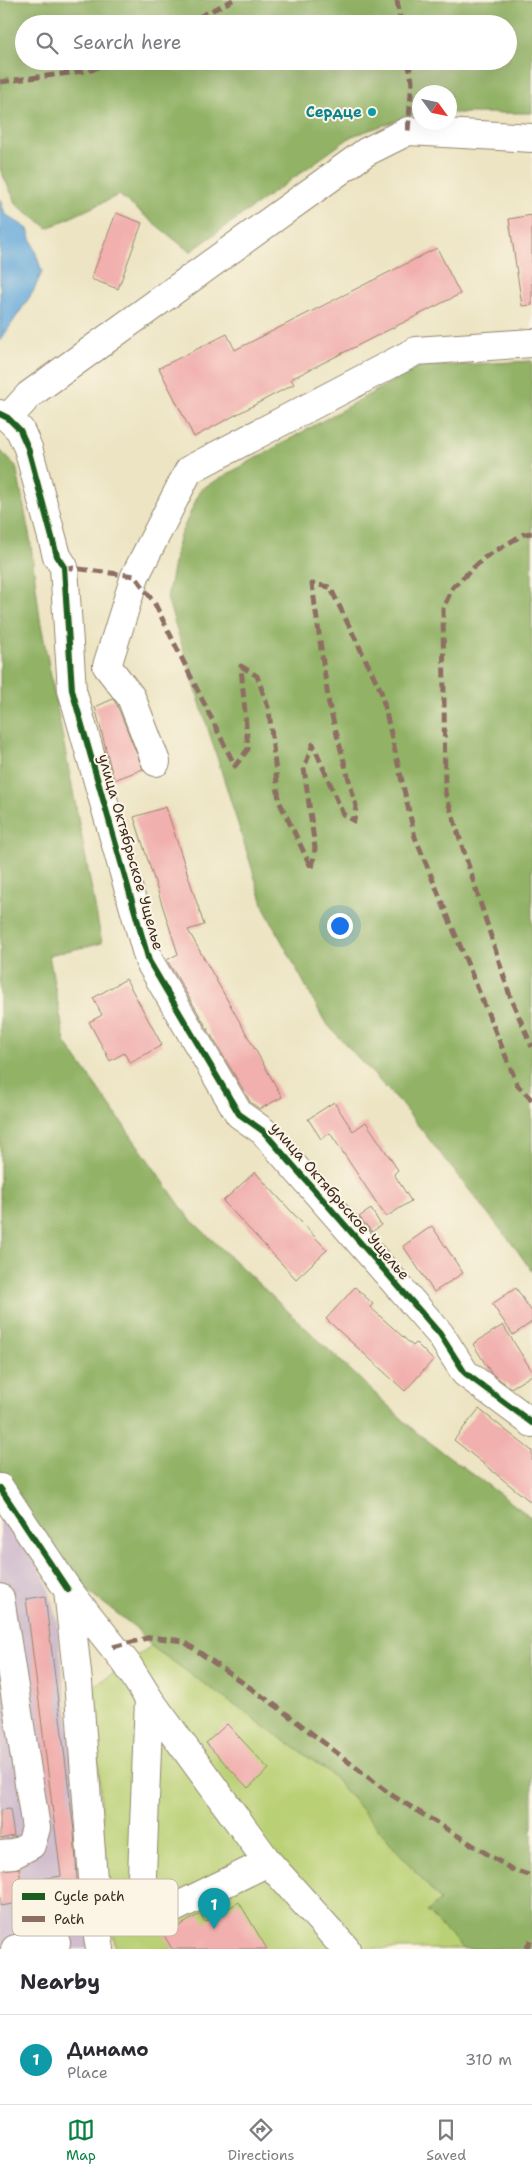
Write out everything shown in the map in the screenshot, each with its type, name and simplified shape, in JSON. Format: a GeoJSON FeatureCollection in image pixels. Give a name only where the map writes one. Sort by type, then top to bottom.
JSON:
{"type":"FeatureCollection","features":[{"type":"Feature","properties":{"kind":"street"},"geometry":{"type":"LineString","coordinates":[[4,416],[29,395],[366,152],[408,130],[532,138]]}},
{"type":"Feature","properties":{"kind":"street"},"geometry":{"type":"LineString","coordinates":[[72,690],[107,666],[135,576],[189,470],[416,351],[532,343]]}},
{"type":"Feature","properties":{"kind":"street","name":"улица Октябрьское Ущелье"},"geometry":{"type":"LineString","coordinates":[[4,416],[20,430],[28,448],[57,556],[64,567],[72,690],[149,961],[239,1114],[263,1131],[396,1283],[440,1334],[465,1373],[532,1422]]}},
{"type":"Feature","properties":{"kind":"street"},"geometry":{"type":"LineString","coordinates":[[107,666],[131,697],[156,762]]}},
{"type":"Feature","properties":{"kind":"street"},"geometry":{"type":"LineString","coordinates":[[0,1488],[68,1590],[127,1664],[149,1699],[268,1862],[346,1949]]}},
{"type":"Feature","properties":{"kind":"street"},"geometry":{"type":"LineString","coordinates":[[68,1590],[78,1682],[93,1879]]}},
{"type":"Feature","properties":{"kind":"street"},"geometry":{"type":"LineString","coordinates":[[0,1598],[36,1828],[31,1845],[14,1854],[0,1855]]}},
{"type":"Feature","properties":{"kind":"street"},"geometry":{"type":"LineString","coordinates":[[142,1879],[149,1699]]}},
{"type":"Feature","properties":{"kind":"street"},"geometry":{"type":"LineString","coordinates":[[178,1906],[268,1862]]}},
{"type":"Feature","properties":{"kind":"street"},"geometry":{"type":"LineString","coordinates":[[98,1936],[100,1949]]}},
{"type":"Feature","properties":{"kind":"street"},"geometry":{"type":"LineString","coordinates":[[15,1949],[56,1943]]}},
{"type":"Feature","properties":{"kind":"shaded area"},"geometry":{"type":"Polygon","coordinates":[[[0,1497],[48,1586],[57,1622],[86,1879],[12,1879],[12,1936],[93,1936],[94,1949],[0,1949],[0,1497]]]}},
{"type":"Feature","properties":{"kind":"green space"},"geometry":{"type":"Polygon","coordinates":[[[0,0],[532,0],[532,113],[457,113],[457,85],[412,85],[412,115],[352,136],[190,252],[119,195],[48,228],[17,205],[0,169],[0,0]]]}},
{"type":"Feature","properties":{"kind":"green space"},"geometry":{"type":"Polygon","coordinates":[[[532,361],[532,1272],[517,1250],[401,1104],[325,1022],[265,910],[167,598],[179,538],[201,489],[418,367],[532,361]]]}},
{"type":"Feature","properties":{"kind":"green space"},"geometry":{"type":"Polygon","coordinates":[[[0,450],[16,466],[30,538],[40,619],[102,943],[49,955],[65,1042],[189,1218],[416,1432],[532,1518],[532,1949],[464,1949],[427,1912],[440,1900],[329,1772],[151,1646],[136,1628],[80,1585],[0,1474],[0,450]]]}},
{"type":"Feature","properties":{"kind":"green space"},"geometry":{"type":"Polygon","coordinates":[[[151,1646],[329,1772],[441,1900],[427,1912],[464,1949],[116,1949],[113,1936],[178,1936],[178,1879],[107,1879],[92,1688],[151,1646]]]}},
{"type":"Feature","properties":{"kind":"water"},"geometry":{"type":"Polygon","coordinates":[[[0,199],[5,214],[28,229],[42,272],[33,292],[0,341],[0,199]]]}},
{"type":"Feature","properties":{"kind":"building"},"geometry":{"type":"Polygon","coordinates":[[[116,213],[142,223],[118,289],[91,279],[116,213]]]}},
{"type":"Feature","properties":{"kind":"building"},"geometry":{"type":"Polygon","coordinates":[[[532,215],[532,305],[522,306],[509,219],[532,215]]]}},
{"type":"Feature","properties":{"kind":"building"},"geometry":{"type":"Polygon","coordinates":[[[437,248],[460,294],[291,379],[294,384],[194,437],[159,368],[227,334],[235,350],[437,248]]]}},
{"type":"Feature","properties":{"kind":"building"},"geometry":{"type":"Polygon","coordinates":[[[113,699],[143,769],[114,780],[95,707],[113,699]]]}},
{"type":"Feature","properties":{"kind":"building"},"geometry":{"type":"Polygon","coordinates":[[[166,807],[204,925],[188,930],[282,1097],[260,1109],[251,1103],[167,960],[178,954],[134,817],[166,807]]]}},
{"type":"Feature","properties":{"kind":"building"},"geometry":{"type":"Polygon","coordinates":[[[126,979],[162,1045],[130,1063],[124,1053],[110,1061],[89,1022],[102,1015],[93,998],[126,979]]]}},
{"type":"Feature","properties":{"kind":"building"},"geometry":{"type":"Polygon","coordinates":[[[334,1102],[353,1131],[366,1122],[398,1170],[394,1174],[411,1201],[386,1217],[330,1133],[321,1139],[308,1119],[334,1102]]]}},
{"type":"Feature","properties":{"kind":"building"},"geometry":{"type":"Polygon","coordinates":[[[255,1172],[327,1250],[296,1279],[223,1201],[255,1172]]]}},
{"type":"Feature","properties":{"kind":"building"},"geometry":{"type":"Polygon","coordinates":[[[371,1209],[381,1225],[372,1232],[359,1217],[371,1209]]]}},
{"type":"Feature","properties":{"kind":"building"},"geometry":{"type":"Polygon","coordinates":[[[432,1226],[463,1273],[434,1292],[403,1246],[432,1226]]]}},
{"type":"Feature","properties":{"kind":"building"},"geometry":{"type":"Polygon","coordinates":[[[355,1287],[373,1304],[370,1307],[413,1346],[416,1343],[433,1360],[405,1391],[326,1319],[355,1287]]]}},
{"type":"Feature","properties":{"kind":"building"},"geometry":{"type":"Polygon","coordinates":[[[516,1288],[532,1312],[532,1322],[513,1335],[492,1304],[516,1288]]]}},
{"type":"Feature","properties":{"kind":"building"},"geometry":{"type":"Polygon","coordinates":[[[503,1325],[532,1371],[532,1375],[511,1388],[491,1373],[473,1344],[503,1325]]]}},
{"type":"Feature","properties":{"kind":"building"},"geometry":{"type":"Polygon","coordinates":[[[479,1409],[532,1451],[532,1503],[454,1440],[479,1409]]]}},
{"type":"Feature","properties":{"kind":"building"},"geometry":{"type":"Polygon","coordinates":[[[45,1596],[74,1831],[77,1879],[41,1879],[61,1876],[26,1599],[45,1596]]]}},
{"type":"Feature","properties":{"kind":"building"},"geometry":{"type":"Polygon","coordinates":[[[227,1724],[269,1769],[248,1788],[206,1743],[227,1724]]]}},
{"type":"Feature","properties":{"kind":"building"},"geometry":{"type":"Polygon","coordinates":[[[10,1809],[14,1836],[0,1839],[0,1810],[10,1809]]]}},
{"type":"Feature","properties":{"kind":"building"},"geometry":{"type":"Polygon","coordinates":[[[19,1868],[21,1879],[12,1879],[12,1904],[0,1906],[0,1870],[19,1868]]]}},
{"type":"Feature","properties":{"kind":"building"},"geometry":{"type":"Polygon","coordinates":[[[239,1902],[267,1949],[172,1949],[165,1936],[178,1936],[178,1927],[200,1914],[205,1922],[239,1902]]]}},
{"type":"Feature","properties":{"kind":"marked path"},"geometry":{"type":"LineString","coordinates":[[203,15],[233,0]]}},
{"type":"Feature","properties":{"kind":"marked path"},"geometry":{"type":"LineString","coordinates":[[397,0],[400,15]]}},
{"type":"Feature","properties":{"kind":"marked path"},"geometry":{"type":"LineString","coordinates":[[0,82],[92,70]]}},
{"type":"Feature","properties":{"kind":"marked path"},"geometry":{"type":"LineString","coordinates":[[408,131],[412,81],[410,70]]}},
{"type":"Feature","properties":{"kind":"marked path"},"geometry":{"type":"LineString","coordinates":[[532,533],[524,534],[485,557],[453,587],[443,608],[445,792],[510,996],[532,1047]]}},
{"type":"Feature","properties":{"kind":"marked path"},"geometry":{"type":"LineString","coordinates":[[64,567],[135,576],[154,602],[235,766],[248,749],[241,666],[257,676],[269,710],[279,801],[312,869],[315,848],[304,768],[313,744],[343,814],[354,821],[356,806],[329,705],[312,584],[330,587],[381,691],[415,837],[518,1086],[532,1100]]}},
{"type":"Feature","properties":{"kind":"marked path"},"geometry":{"type":"LineString","coordinates":[[113,1647],[151,1637],[183,1641],[279,1708],[390,1794],[513,1870],[532,1876]]}},
{"type":"Feature","properties":{"kind":"marked path"},"geometry":{"type":"LineString","coordinates":[[526,1949],[532,1937]]}},
{"type":"Feature","properties":{"kind":"cycle path"},"geometry":{"type":"LineString","coordinates":[[0,414],[8,418],[20,430],[28,448],[57,556],[64,567],[72,690],[149,961],[239,1114],[263,1131],[440,1334],[465,1373],[532,1423]]}},
{"type":"Feature","properties":{"kind":"cycle path"},"geometry":{"type":"LineString","coordinates":[[0,1488],[68,1590]]}},
{"type":"Feature","properties":{"kind":"place","name":"Сердце"},"geometry":{"type":"Point","coordinates":[372,112]}},
{"type":"Feature","properties":{"kind":"place","name":"Динамо"},"geometry":{"type":"Point","coordinates":[214,1929]}}]}
